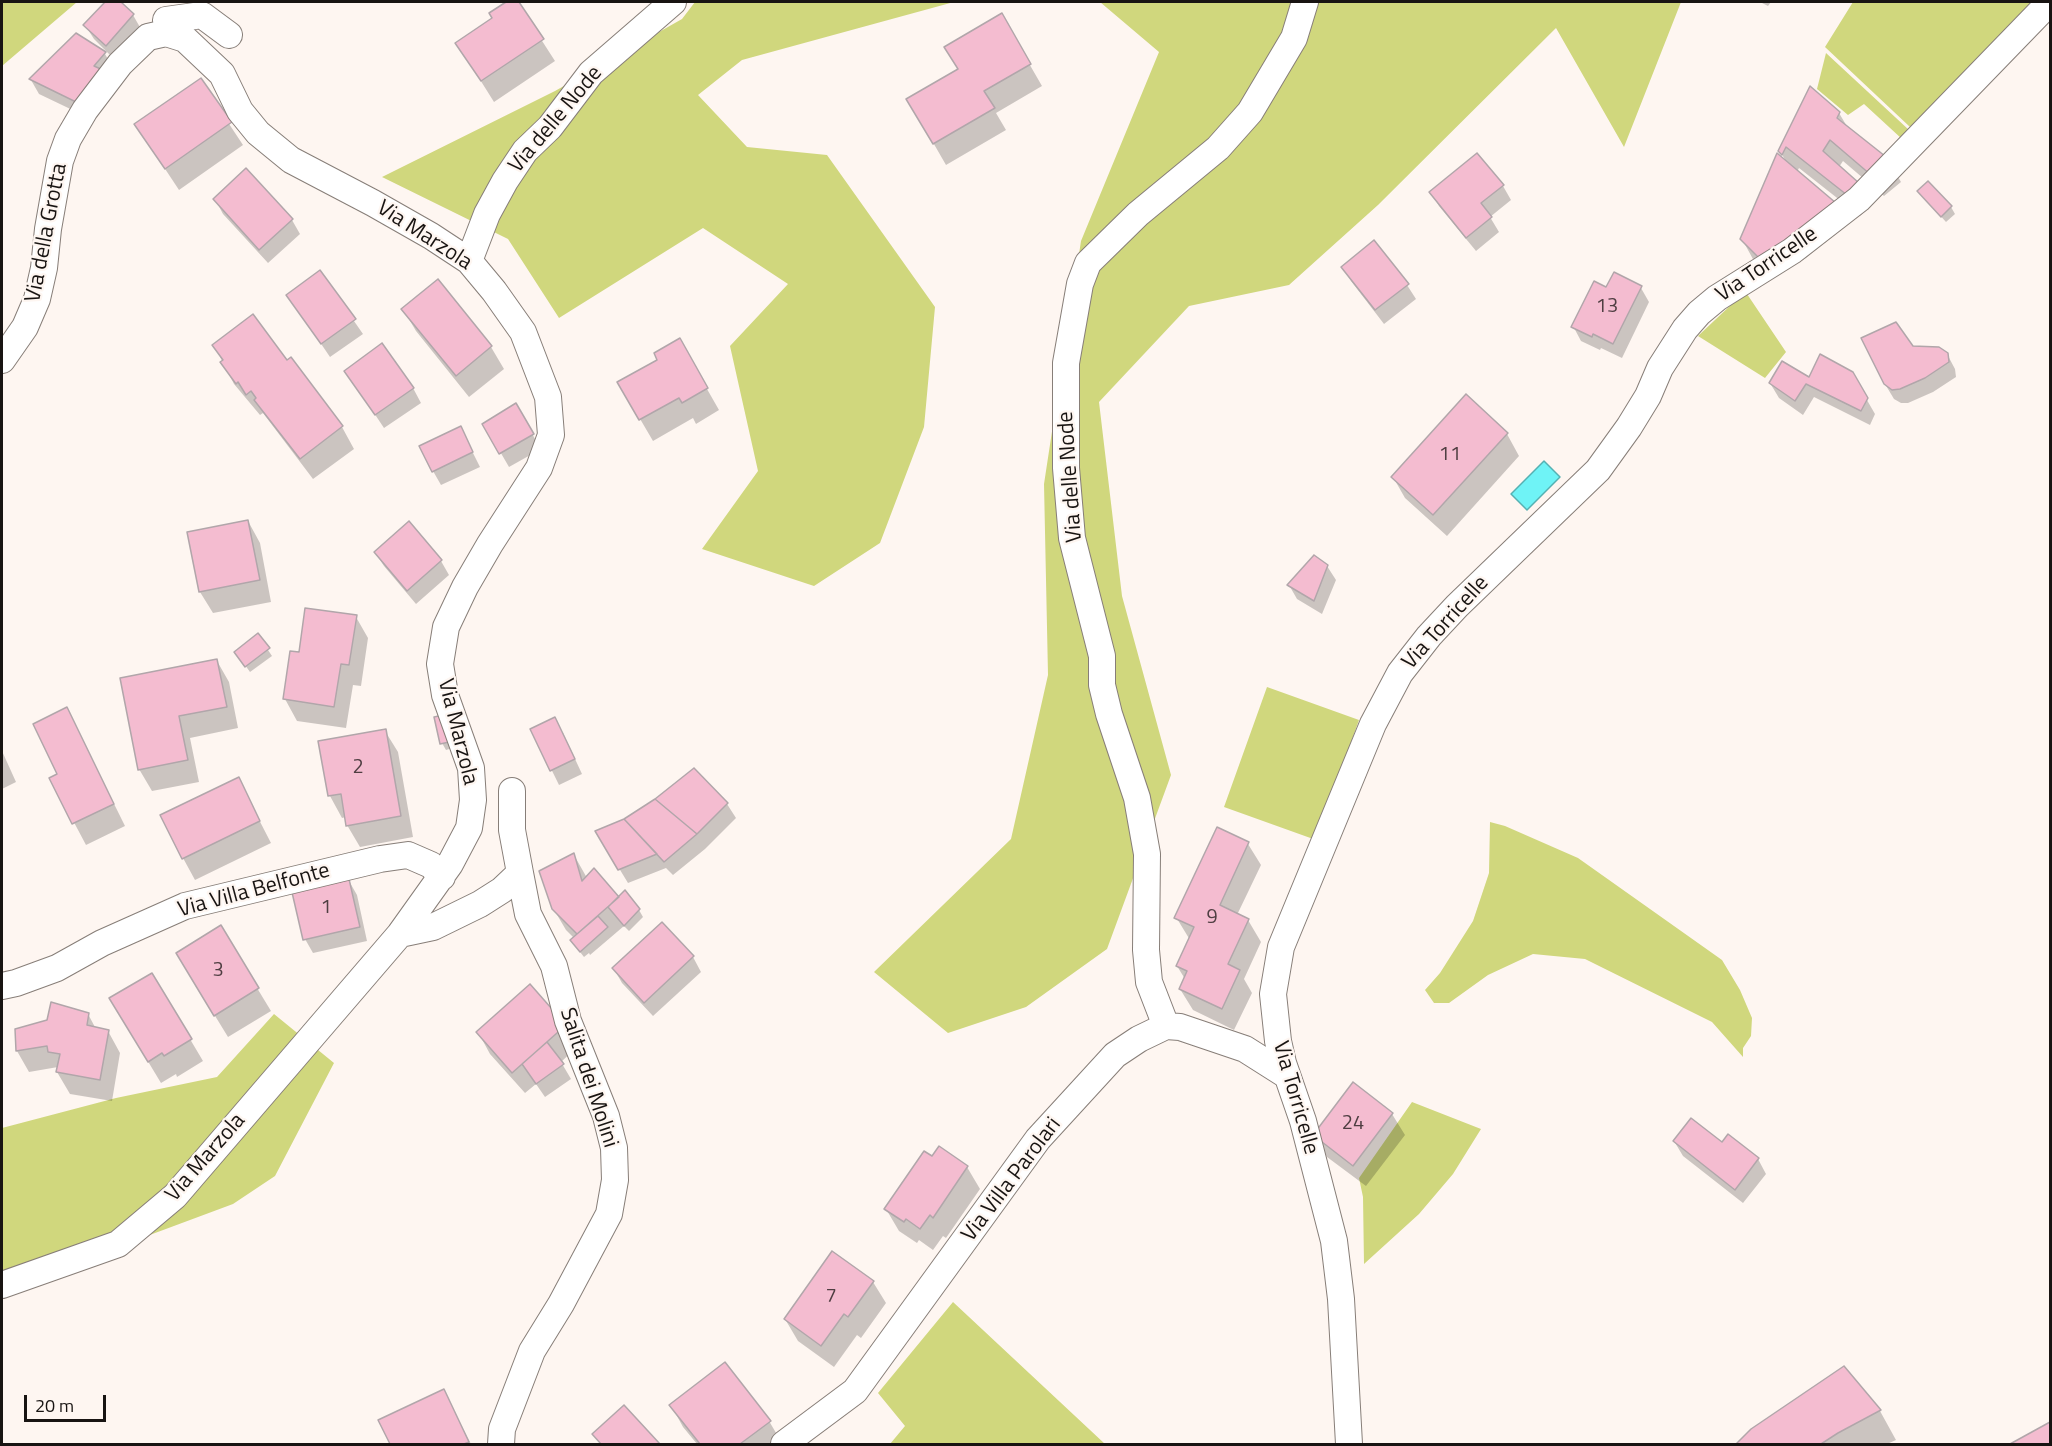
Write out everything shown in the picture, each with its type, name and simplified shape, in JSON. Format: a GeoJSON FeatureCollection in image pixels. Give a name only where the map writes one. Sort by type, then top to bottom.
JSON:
{"type":"FeatureCollection","features":[{"type":"Feature","properties":{"kind":"street","name":"Via delle Node"},"geometry":{"type":"LineString","coordinates":[[469,261],[479,231],[491,206],[525,151],[550,127],[591,73],[673,2]]}},
{"type":"Feature","properties":{"kind":"street","name":"Via delle Node"},"geometry":{"type":"LineString","coordinates":[[1166,1026],[1149,982],[1146,950],[1147,854],[1137,798],[1109,714],[1102,685],[1102,656],[1072,538],[1066,468],[1066,363],[1080,284],[1088,263],[1138,214],[1218,148],[1250,112],[1294,38],[1305,2]]}},
{"type":"Feature","properties":{"kind":"street","name":"Via Torricelle"},"geometry":{"type":"LineString","coordinates":[[1349,1444],[1341,1299],[1334,1241],[1304,1121],[1286,1075],[1278,1041],[1273,994],[1281,947],[1374,724],[1400,673],[1429,636],[1456,606],[1598,470],[1629,427],[1648,396],[1660,368],[1685,329],[1699,313],[1717,298],[1792,251],[1859,199],[2050,2]]}},
{"type":"Feature","properties":{"kind":"street"},"geometry":{"type":"LineString","coordinates":[[171,18],[202,15],[229,35]]}},
{"type":"Feature","properties":{"kind":"street","name":"Via Marzola"},"geometry":{"type":"LineString","coordinates":[[2,1285],[118,1244],[175,1196],[400,934],[442,877],[459,850],[469,828],[474,800],[471,768],[445,695],[440,664],[446,627],[465,587],[490,544],[539,468],[551,435],[548,397],[523,332],[469,261],[402,219],[291,160],[258,133],[240,111],[222,74],[185,39],[171,18]]}},
{"type":"Feature","properties":{"kind":"street","name":"Via della Grotta"},"geometry":{"type":"LineString","coordinates":[[2,360],[25,327],[37,299],[44,268],[48,229],[60,161],[68,139],[85,110],[120,64],[171,18]]}},
{"type":"Feature","properties":{"kind":"street","name":"Salita dei Molini"},"geometry":{"type":"LineString","coordinates":[[501,1444],[502,1429],[532,1351],[561,1304],[609,1214],[615,1180],[614,1148],[606,1116],[568,1021],[554,966],[528,914],[512,830],[512,791]]}},
{"type":"Feature","properties":{"kind":"street","name":"Via Villa Belfonte"},"geometry":{"type":"LineString","coordinates":[[2,986],[57,968],[102,943],[185,906],[380,859],[408,855],[431,865],[442,877]]}},
{"type":"Feature","properties":{"kind":"street"},"geometry":{"type":"LineString","coordinates":[[400,934],[433,927],[480,904],[502,890],[520,873]]}},
{"type":"Feature","properties":{"kind":"street"},"geometry":{"type":"LineString","coordinates":[[1166,1026],[1180,1027],[1245,1049],[1286,1075]]}},
{"type":"Feature","properties":{"kind":"street","name":"Via Villa Parolari"},"geometry":{"type":"LineString","coordinates":[[784,1444],[855,1391],[1038,1139],[1115,1055],[1139,1039],[1166,1026]]}},
{"type":"Feature","properties":{"kind":"green space"},"geometry":{"type":"Polygon","coordinates":[[[2,2],[77,2],[2,66],[2,2]]]}},
{"type":"Feature","properties":{"kind":"green space"},"geometry":{"type":"Polygon","coordinates":[[[695,2],[954,2],[742,60],[698,95],[747,147],[827,155],[935,307],[924,427],[880,543],[814,586],[702,549],[758,471],[730,346],[788,284],[703,228],[559,318],[508,239],[382,177],[555,91],[682,19],[695,2]]]}},
{"type":"Feature","properties":{"kind":"green space"},"geometry":{"type":"Polygon","coordinates":[[[1100,2],[1681,2],[1624,147],[1556,28],[1378,205],[1289,285],[1189,306],[1099,402],[1122,596],[1171,775],[1107,949],[1026,1007],[948,1033],[874,972],[1011,839],[1048,675],[1044,484],[1081,241],[1159,52],[1100,2]]]}},
{"type":"Feature","properties":{"kind":"green space"},"geometry":{"type":"Polygon","coordinates":[[[1853,2],[2034,2],[1910,127],[1825,47],[1853,2]]]}},
{"type":"Feature","properties":{"kind":"green space"},"geometry":{"type":"Polygon","coordinates":[[[1826,53],[1909,130],[1902,139],[1864,104],[1848,115],[1817,89],[1826,53]]]}},
{"type":"Feature","properties":{"kind":"green space"},"geometry":{"type":"Polygon","coordinates":[[[1747,294],[1786,352],[1765,378],[1698,336],[1733,303],[1747,294]]]}},
{"type":"Feature","properties":{"kind":"green space"},"geometry":{"type":"Polygon","coordinates":[[[1267,687],[1359,720],[1316,840],[1224,807],[1267,687]]]}},
{"type":"Feature","properties":{"kind":"green space"},"geometry":{"type":"Polygon","coordinates":[[[1490,822],[1505,826],[1578,858],[1722,960],[1740,990],[1752,1018],[1751,1036],[1743,1048],[1743,1057],[1712,1022],[1585,959],[1533,954],[1488,975],[1449,1003],[1434,1003],[1425,990],[1440,973],[1473,921],[1489,873],[1490,822]]]}},
{"type":"Feature","properties":{"kind":"green space"},"geometry":{"type":"Polygon","coordinates":[[[274,1014],[334,1063],[275,1176],[233,1204],[2,1290],[2,1128],[116,1098],[217,1077],[274,1014]]]}},
{"type":"Feature","properties":{"kind":"green space"},"geometry":{"type":"Polygon","coordinates":[[[1412,1102],[1481,1129],[1453,1174],[1419,1214],[1364,1264],[1363,1197],[1359,1178],[1412,1102]]]}},
{"type":"Feature","properties":{"kind":"green space"},"geometry":{"type":"Polygon","coordinates":[[[953,1302],[1105,1444],[890,1444],[905,1426],[878,1393],[953,1302]]]}},
{"type":"Feature","properties":{"kind":"water"},"geometry":{"type":"Polygon","coordinates":[[[1544,461],[1560,477],[1527,510],[1511,494],[1544,461]]]}},
{"type":"Feature","properties":{"kind":"building"},"geometry":{"type":"Polygon","coordinates":[[[105,2],[121,2],[134,14],[106,46],[83,25],[105,2]]]}},
{"type":"Feature","properties":{"kind":"building"},"geometry":{"type":"Polygon","coordinates":[[[506,2],[519,2],[544,39],[481,81],[455,43],[492,18],[489,13],[506,2]]]}},
{"type":"Feature","properties":{"kind":"building"},"geometry":{"type":"Polygon","coordinates":[[[1002,13],[1031,64],[984,91],[995,108],[933,144],[906,99],[958,69],[944,47],[1002,13]]]}},
{"type":"Feature","properties":{"kind":"building"},"geometry":{"type":"Polygon","coordinates":[[[76,33],[106,52],[94,66],[103,70],[76,102],[29,79],[76,33]]]}},
{"type":"Feature","properties":{"kind":"building"},"geometry":{"type":"Polygon","coordinates":[[[201,78],[232,122],[165,169],[134,124],[201,78]]]}},
{"type":"Feature","properties":{"kind":"building"},"geometry":{"type":"Polygon","coordinates":[[[1810,86],[1840,112],[1837,118],[1890,160],[1871,175],[1830,140],[1823,151],[1859,183],[1847,195],[1786,147],[1782,155],[1778,151],[1810,86]]]}},
{"type":"Feature","properties":{"kind":"building"},"geometry":{"type":"Polygon","coordinates":[[[1477,153],[1504,185],[1481,203],[1492,217],[1466,238],[1429,192],[1477,153]]]}},
{"type":"Feature","properties":{"kind":"building"},"geometry":{"type":"Polygon","coordinates":[[[1777,153],[1836,203],[1793,236],[1758,257],[1740,239],[1777,153]]]}},
{"type":"Feature","properties":{"kind":"building"},"geometry":{"type":"Polygon","coordinates":[[[246,168],[293,219],[259,250],[213,199],[246,168]]]}},
{"type":"Feature","properties":{"kind":"building"},"geometry":{"type":"Polygon","coordinates":[[[1928,181],[1952,206],[1941,217],[1917,191],[1928,181]]]}},
{"type":"Feature","properties":{"kind":"building"},"geometry":{"type":"Polygon","coordinates":[[[1374,240],[1409,284],[1375,310],[1341,267],[1374,240]]]}},
{"type":"Feature","properties":{"kind":"building"},"geometry":{"type":"Polygon","coordinates":[[[320,270],[356,319],[321,344],[286,295],[320,270]]]}},
{"type":"Feature","properties":{"kind":"building"},"geometry":{"type":"Polygon","coordinates":[[[1614,272],[1642,286],[1613,344],[1571,327],[1594,281],[1606,287],[1614,272]]]}},
{"type":"Feature","properties":{"kind":"building"},"geometry":{"type":"Polygon","coordinates":[[[438,279],[492,346],[456,376],[401,309],[438,279]]]}},
{"type":"Feature","properties":{"kind":"building"},"geometry":{"type":"Polygon","coordinates":[[[253,314],[287,360],[291,357],[343,426],[300,459],[254,400],[256,398],[251,391],[246,395],[238,382],[236,384],[220,362],[223,360],[212,345],[253,314]]]}},
{"type":"Feature","properties":{"kind":"building"},"geometry":{"type":"Polygon","coordinates":[[[1896,322],[1913,346],[1939,347],[1948,353],[1949,362],[1925,378],[1892,390],[1884,384],[1861,338],[1896,322]]]}},
{"type":"Feature","properties":{"kind":"building"},"geometry":{"type":"Polygon","coordinates":[[[680,338],[708,388],[682,403],[679,398],[639,420],[617,382],[657,360],[654,353],[680,338]]]}},
{"type":"Feature","properties":{"kind":"building"},"geometry":{"type":"Polygon","coordinates":[[[382,343],[414,388],[375,415],[344,371],[382,343]]]}},
{"type":"Feature","properties":{"kind":"building"},"geometry":{"type":"Polygon","coordinates":[[[1820,354],[1853,372],[1868,398],[1861,411],[1806,384],[1795,401],[1769,383],[1782,361],[1809,377],[1820,354]]]}},
{"type":"Feature","properties":{"kind":"building"},"geometry":{"type":"Polygon","coordinates":[[[1466,394],[1508,433],[1433,515],[1391,477],[1466,394]]]}},
{"type":"Feature","properties":{"kind":"building"},"geometry":{"type":"Polygon","coordinates":[[[516,403],[534,434],[499,454],[482,424],[516,403]]]}},
{"type":"Feature","properties":{"kind":"building"},"geometry":{"type":"Polygon","coordinates":[[[461,426],[473,452],[432,472],[419,446],[461,426]]]}},
{"type":"Feature","properties":{"kind":"building"},"geometry":{"type":"Polygon","coordinates":[[[248,520],[260,580],[199,592],[187,532],[248,520]]]}},
{"type":"Feature","properties":{"kind":"building"},"geometry":{"type":"Polygon","coordinates":[[[409,521],[442,560],[407,591],[374,552],[409,521]]]}},
{"type":"Feature","properties":{"kind":"building"},"geometry":{"type":"Polygon","coordinates":[[[1314,555],[1328,565],[1314,601],[1287,585],[1314,555]]]}},
{"type":"Feature","properties":{"kind":"building"},"geometry":{"type":"Polygon","coordinates":[[[305,608],[357,615],[349,665],[341,664],[334,707],[283,699],[290,651],[299,652],[305,608]]]}},
{"type":"Feature","properties":{"kind":"building"},"geometry":{"type":"Polygon","coordinates":[[[258,633],[270,648],[245,667],[234,652],[258,633]]]}},
{"type":"Feature","properties":{"kind":"building"},"geometry":{"type":"Polygon","coordinates":[[[217,659],[227,707],[179,716],[188,760],[138,770],[120,678],[217,659]]]}},
{"type":"Feature","properties":{"kind":"building"},"geometry":{"type":"Polygon","coordinates":[[[67,707],[114,804],[72,824],[49,778],[57,774],[33,724],[67,707]]]}},
{"type":"Feature","properties":{"kind":"building"},"geometry":{"type":"Polygon","coordinates":[[[448,714],[454,741],[440,744],[434,717],[448,714]]]}},
{"type":"Feature","properties":{"kind":"building"},"geometry":{"type":"Polygon","coordinates":[[[555,717],[575,759],[550,771],[530,729],[555,717]]]}},
{"type":"Feature","properties":{"kind":"building"},"geometry":{"type":"Polygon","coordinates":[[[386,729],[401,816],[346,826],[341,794],[328,796],[318,741],[386,729]]]}},
{"type":"Feature","properties":{"kind":"building"},"geometry":{"type":"Polygon","coordinates":[[[694,768],[728,803],[697,834],[655,799],[694,768]]]}},
{"type":"Feature","properties":{"kind":"building"},"geometry":{"type":"Polygon","coordinates":[[[239,777],[260,821],[182,859],[160,815],[239,777]]]}},
{"type":"Feature","properties":{"kind":"building"},"geometry":{"type":"Polygon","coordinates":[[[655,799],[697,834],[664,862],[624,819],[655,799]]]}},
{"type":"Feature","properties":{"kind":"building"},"geometry":{"type":"Polygon","coordinates":[[[624,819],[657,854],[618,870],[595,831],[624,819]]]}},
{"type":"Feature","properties":{"kind":"building"},"geometry":{"type":"Polygon","coordinates":[[[1217,827],[1249,842],[1220,905],[1249,919],[1228,964],[1240,970],[1222,1009],[1179,989],[1187,971],[1176,966],[1194,927],[1174,918],[1217,827]]]}},
{"type":"Feature","properties":{"kind":"building"},"geometry":{"type":"Polygon","coordinates":[[[574,853],[582,881],[594,868],[619,897],[577,934],[552,909],[539,871],[574,853]]]}},
{"type":"Feature","properties":{"kind":"building"},"geometry":{"type":"Polygon","coordinates":[[[349,879],[360,927],[303,940],[291,888],[349,879]]]}},
{"type":"Feature","properties":{"kind":"building"},"geometry":{"type":"Polygon","coordinates":[[[625,890],[640,909],[624,926],[608,907],[625,890]]]}},
{"type":"Feature","properties":{"kind":"building"},"geometry":{"type":"Polygon","coordinates":[[[598,916],[608,927],[580,952],[570,940],[598,916]]]}},
{"type":"Feature","properties":{"kind":"building"},"geometry":{"type":"Polygon","coordinates":[[[662,922],[694,956],[644,1003],[612,968],[662,922]]]}},
{"type":"Feature","properties":{"kind":"building"},"geometry":{"type":"Polygon","coordinates":[[[221,925],[259,988],[214,1016],[176,953],[221,925]]]}},
{"type":"Feature","properties":{"kind":"building"},"geometry":{"type":"Polygon","coordinates":[[[152,973],[192,1039],[164,1056],[162,1053],[148,1062],[109,998],[152,973]]]}},
{"type":"Feature","properties":{"kind":"building"},"geometry":{"type":"Polygon","coordinates":[[[530,984],[566,1025],[512,1073],[476,1032],[530,984]]]}},
{"type":"Feature","properties":{"kind":"building"},"geometry":{"type":"Polygon","coordinates":[[[51,1002],[89,1013],[87,1025],[109,1030],[100,1080],[56,1072],[60,1054],[48,1052],[47,1046],[16,1051],[15,1029],[47,1020],[51,1002]]]}},
{"type":"Feature","properties":{"kind":"building"},"geometry":{"type":"Polygon","coordinates":[[[547,1042],[564,1064],[536,1084],[522,1064],[547,1042]]]}},
{"type":"Feature","properties":{"kind":"building"},"geometry":{"type":"Polygon","coordinates":[[[1353,1082],[1393,1113],[1353,1166],[1313,1135],[1353,1082]]]}},
{"type":"Feature","properties":{"kind":"building"},"geometry":{"type":"Polygon","coordinates":[[[1691,1118],[1722,1142],[1728,1134],[1759,1158],[1735,1190],[1673,1141],[1691,1118]]]}},
{"type":"Feature","properties":{"kind":"building"},"geometry":{"type":"Polygon","coordinates":[[[939,1146],[968,1166],[933,1218],[930,1215],[920,1229],[906,1219],[904,1222],[884,1209],[924,1151],[932,1156],[939,1146]]]}},
{"type":"Feature","properties":{"kind":"building"},"geometry":{"type":"Polygon","coordinates":[[[832,1251],[874,1281],[848,1317],[844,1314],[821,1346],[784,1319],[832,1251]]]}},
{"type":"Feature","properties":{"kind":"building"},"geometry":{"type":"Polygon","coordinates":[[[725,1362],[771,1421],[740,1444],[700,1444],[669,1405],[725,1362]]]}},
{"type":"Feature","properties":{"kind":"building"},"geometry":{"type":"Polygon","coordinates":[[[1844,1366],[1881,1410],[1821,1444],[1736,1444],[1751,1429],[1844,1366]]]}},
{"type":"Feature","properties":{"kind":"building"},"geometry":{"type":"Polygon","coordinates":[[[444,1389],[469,1442],[464,1444],[390,1444],[378,1420],[444,1389]]]}},
{"type":"Feature","properties":{"kind":"building"},"geometry":{"type":"Polygon","coordinates":[[[624,1405],[660,1444],[601,1444],[592,1434],[624,1405]]]}},
{"type":"Feature","properties":{"kind":"building"},"geometry":{"type":"Polygon","coordinates":[[[2050,1422],[2050,1444],[2010,1444],[2050,1422]]]}}]}
